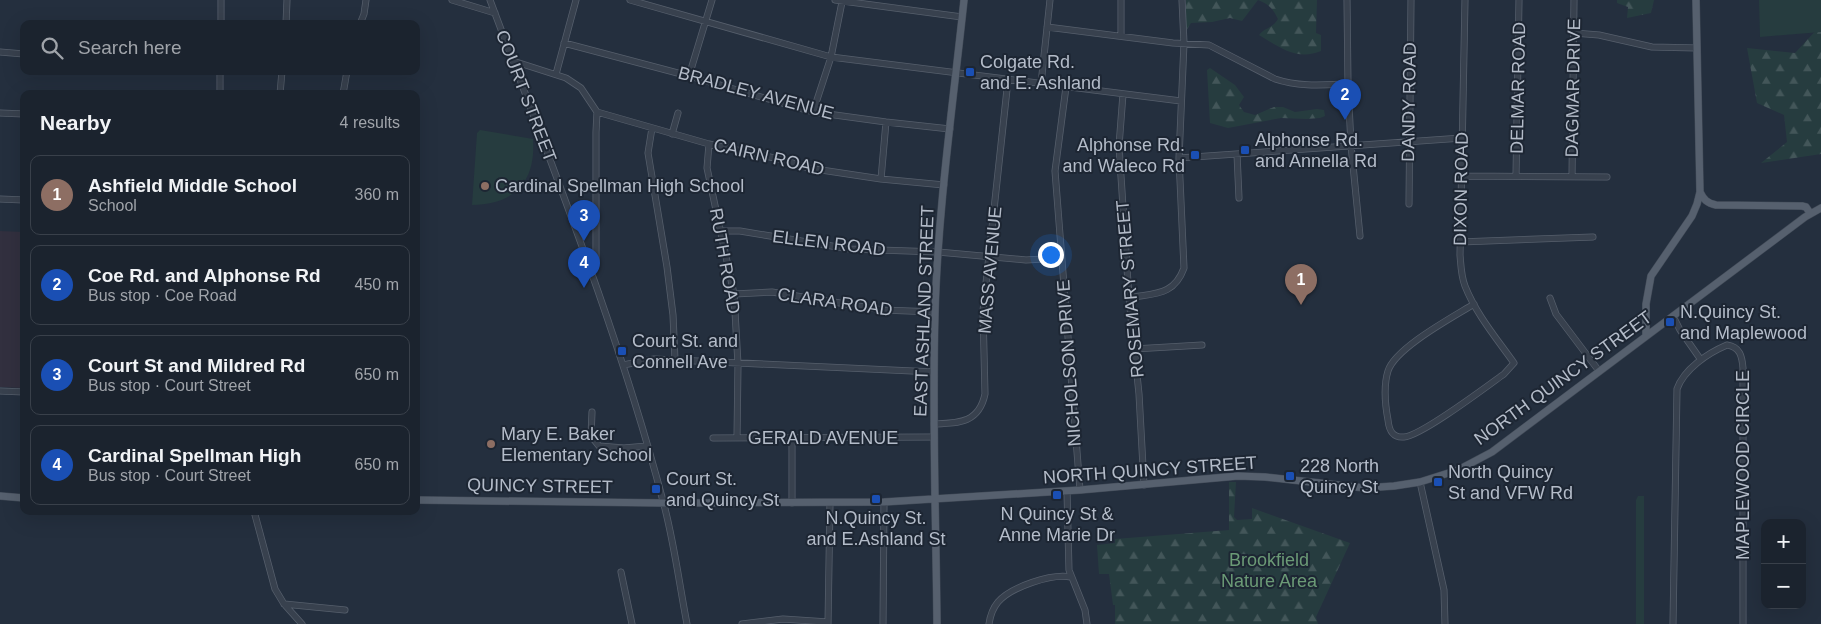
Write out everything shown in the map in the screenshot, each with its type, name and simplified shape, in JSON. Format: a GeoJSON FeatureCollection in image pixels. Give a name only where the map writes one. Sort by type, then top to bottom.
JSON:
{"type":"FeatureCollection","features":[{"type":"Feature","properties":{"kind":"main road","name":"EAST ASHLAND STREET"},"geometry":{"type":"LineString","coordinates":[[936,624],[935,312],[944,185],[964,0]]}},
{"type":"Feature","properties":{"kind":"main road"},"geometry":{"type":"LineString","coordinates":[[1646,336],[1646,304],[1650,276],[1692,216],[1700,192],[1696,0]]}},
{"type":"Feature","properties":{"kind":"main road"},"geometry":{"type":"LineString","coordinates":[[1700,192],[1705,200],[1716,205],[1802,206],[1806,207],[1810,213]]}},
{"type":"Feature","properties":{"kind":"main road","name":"NORTH QUINCY STREET"},"geometry":{"type":"LineString","coordinates":[[664,503],[830,503],[935,500],[1238,476],[1265,477],[1365,488],[1420,482],[1458,470],[1492,452],[1810,213],[1821,208]]}},
{"type":"Feature","properties":{"kind":"main road"},"geometry":{"type":"LineString","coordinates":[[0,496],[20,498]]}},
{"type":"Feature","properties":{"kind":"main road","name":"QUINCY STREET"},"geometry":{"type":"LineString","coordinates":[[420,500],[664,503]]}},
{"type":"Feature","properties":{"kind":"street"},"geometry":{"type":"LineString","coordinates":[[221,0],[221,20]]}},
{"type":"Feature","properties":{"kind":"street"},"geometry":{"type":"LineString","coordinates":[[286,20],[287,0]]}},
{"type":"Feature","properties":{"kind":"street"},"geometry":{"type":"LineString","coordinates":[[362,20],[366,0]]}},
{"type":"Feature","properties":{"kind":"street"},"geometry":{"type":"LineString","coordinates":[[452,0],[495,13]]}},
{"type":"Feature","properties":{"kind":"street","name":"COURT STREET"},"geometry":{"type":"LineString","coordinates":[[490,0],[591,270],[623,365],[664,503],[687,624]]}},
{"type":"Feature","properties":{"kind":"street"},"geometry":{"type":"LineString","coordinates":[[556,74],[576,0]]}},
{"type":"Feature","properties":{"kind":"street"},"geometry":{"type":"LineString","coordinates":[[630,0],[830,57],[1181,101]]}},
{"type":"Feature","properties":{"kind":"street"},"geometry":{"type":"LineString","coordinates":[[689,76],[712,0]]}},
{"type":"Feature","properties":{"kind":"street"},"geometry":{"type":"LineString","coordinates":[[834,0],[962,17]]}},
{"type":"Feature","properties":{"kind":"street"},"geometry":{"type":"LineString","coordinates":[[1041,84],[1050,0]]}},
{"type":"Feature","properties":{"kind":"street"},"geometry":{"type":"LineString","coordinates":[[1121,0],[1121,35]]}},
{"type":"Feature","properties":{"kind":"street"},"geometry":{"type":"LineString","coordinates":[[1129,298],[1168,291],[1180,279],[1184,268],[1179,158],[1184,43],[1182,0]]}},
{"type":"Feature","properties":{"kind":"street"},"geometry":{"type":"LineString","coordinates":[[1347,0],[1351,145],[1360,236]]}},
{"type":"Feature","properties":{"kind":"street","name":"DANDY ROAD"},"geometry":{"type":"LineString","coordinates":[[1408,204],[1411,0]]}},
{"type":"Feature","properties":{"kind":"street","name":"DIXON ROAD"},"geometry":{"type":"LineString","coordinates":[[1465,0],[1460,242],[1463,280],[1474,304],[1514,363],[1504,374],[1417,433],[1401,438],[1391,433],[1385,392],[1388,371],[1392,362],[1405,349],[1474,304]]}},
{"type":"Feature","properties":{"kind":"street","name":"DELMAR ROAD"},"geometry":{"type":"LineString","coordinates":[[1516,176],[1519,0]]}},
{"type":"Feature","properties":{"kind":"street","name":"DAGMAR DRIVE"},"geometry":{"type":"LineString","coordinates":[[1572,177],[1574,0]]}},
{"type":"Feature","properties":{"kind":"street"},"geometry":{"type":"LineString","coordinates":[[813,112],[830,57],[842,2]]}},
{"type":"Feature","properties":{"kind":"street"},"geometry":{"type":"LineString","coordinates":[[1047,27],[1184,43],[1200,43],[1217,48],[1275,79],[1285,82],[1308,86],[1348,84]]}},
{"type":"Feature","properties":{"kind":"street"},"geometry":{"type":"LineString","coordinates":[[1574,33],[1599,35],[1652,48],[1697,48]]}},
{"type":"Feature","properties":{"kind":"street","name":"BRADLEY AVENUE"},"geometry":{"type":"LineString","coordinates":[[564,43],[689,76],[813,112],[950,129]]}},
{"type":"Feature","properties":{"kind":"street"},"geometry":{"type":"LineString","coordinates":[[0,52],[20,54]]}},
{"type":"Feature","properties":{"kind":"street"},"geometry":{"type":"LineString","coordinates":[[513,61],[572,81],[581,88],[597,112],[596,261],[591,270]]}},
{"type":"Feature","properties":{"kind":"street"},"geometry":{"type":"LineString","coordinates":[[220,75],[220,90]]}},
{"type":"Feature","properties":{"kind":"street"},"geometry":{"type":"LineString","coordinates":[[280,90],[282,75]]}},
{"type":"Feature","properties":{"kind":"street"},"geometry":{"type":"LineString","coordinates":[[344,90],[346,75]]}},
{"type":"Feature","properties":{"kind":"street","name":"MASS AVENUE"},"geometry":{"type":"LineString","coordinates":[[934,424],[954,424],[968,419],[975,414],[983,401],[983,311],[1008,80]]}},
{"type":"Feature","properties":{"kind":"street","name":"NICHOLSON DRIVE"},"geometry":{"type":"LineString","coordinates":[[1066,87],[1055,171],[1080,490]]}},
{"type":"Feature","properties":{"kind":"street","name":"ROSEMARY STREET"},"geometry":{"type":"LineString","coordinates":[[1123,94],[1119,146],[1144,484]]}},
{"type":"Feature","properties":{"kind":"street","name":"CAIRN ROAD"},"geometry":{"type":"LineString","coordinates":[[597,112],[709,144],[784,160],[808,168],[881,179],[944,185]]}},
{"type":"Feature","properties":{"kind":"street"},"geometry":{"type":"LineString","coordinates":[[0,113],[20,114]]}},
{"type":"Feature","properties":{"kind":"street"},"geometry":{"type":"LineString","coordinates":[[672,134],[678,113]]}},
{"type":"Feature","properties":{"kind":"street"},"geometry":{"type":"LineString","coordinates":[[881,179],[886,122]]}},
{"type":"Feature","properties":{"kind":"street"},"geometry":{"type":"LineString","coordinates":[[652,128],[648,153],[668,267],[675,360]]}},
{"type":"Feature","properties":{"kind":"street"},"geometry":{"type":"LineString","coordinates":[[1179,158],[1462,138]]}},
{"type":"Feature","properties":{"kind":"street","name":"RUTH ROAD"},"geometry":{"type":"LineString","coordinates":[[709,144],[706,168],[734,294],[738,364],[738,438]]}},
{"type":"Feature","properties":{"kind":"street"},"geometry":{"type":"LineString","coordinates":[[1237,154],[1239,198]]}},
{"type":"Feature","properties":{"kind":"street"},"geometry":{"type":"LineString","coordinates":[[1462,176],[1608,177]]}},
{"type":"Feature","properties":{"kind":"street"},"geometry":{"type":"LineString","coordinates":[[0,199],[20,200]]}},
{"type":"Feature","properties":{"kind":"street","name":"ELLEN ROAD"},"geometry":{"type":"LineString","coordinates":[[721,231],[740,232],[850,249],[938,252],[1026,260],[1061,258]]}},
{"type":"Feature","properties":{"kind":"street"},"geometry":{"type":"LineString","coordinates":[[1460,242],[1593,238]]}},
{"type":"Feature","properties":{"kind":"street","name":"CLARA ROAD"},"geometry":{"type":"LineString","coordinates":[[734,294],[772,292],[883,310],[935,312]]}},
{"type":"Feature","properties":{"kind":"street"},"geometry":{"type":"LineString","coordinates":[[1550,298],[1556,314],[1599,371]]}},
{"type":"Feature","properties":{"kind":"street"},"geometry":{"type":"LineString","coordinates":[[1673,316],[1680,330],[1701,360]]}},
{"type":"Feature","properties":{"kind":"street"},"geometry":{"type":"LineString","coordinates":[[1134,349],[1202,345]]}},
{"type":"Feature","properties":{"kind":"street","name":"MAPLEWOOD CIRCLE"},"geometry":{"type":"LineString","coordinates":[[1673,624],[1677,394],[1679,383],[1701,360],[1727,345],[1733,346],[1738,350],[1742,358],[1743,624]]}},
{"type":"Feature","properties":{"kind":"street"},"geometry":{"type":"LineString","coordinates":[[623,365],[654,360],[675,360],[934,372]]}},
{"type":"Feature","properties":{"kind":"street"},"geometry":{"type":"LineString","coordinates":[[0,391],[20,392]]}},
{"type":"Feature","properties":{"kind":"street"},"geometry":{"type":"LineString","coordinates":[[592,412],[591,436],[599,446],[624,448],[647,446]]}},
{"type":"Feature","properties":{"kind":"street","name":"GERALD AVENUE"},"geometry":{"type":"LineString","coordinates":[[713,438],[934,437]]}},
{"type":"Feature","properties":{"kind":"street"},"geometry":{"type":"LineString","coordinates":[[792,438],[792,503]]}},
{"type":"Feature","properties":{"kind":"street"},"geometry":{"type":"LineString","coordinates":[[1420,482],[1444,590],[1445,624]]}},
{"type":"Feature","properties":{"kind":"street"},"geometry":{"type":"LineString","coordinates":[[1067,490],[1068,563],[1071,577],[1085,610],[1087,624]]}},
{"type":"Feature","properties":{"kind":"street"},"geometry":{"type":"LineString","coordinates":[[883,624],[884,502]]}},
{"type":"Feature","properties":{"kind":"street"},"geometry":{"type":"LineString","coordinates":[[743,624],[783,619],[828,623],[830,503]]}},
{"type":"Feature","properties":{"kind":"street"},"geometry":{"type":"LineString","coordinates":[[255,515],[277,594],[302,624]]}},
{"type":"Feature","properties":{"kind":"street"},"geometry":{"type":"LineString","coordinates":[[621,572],[632,624]]}},
{"type":"Feature","properties":{"kind":"street"},"geometry":{"type":"LineString","coordinates":[[989,624],[992,612],[998,602],[1008,593],[1039,580],[1057,576],[1071,577]]}},
{"type":"Feature","properties":{"kind":"street"},"geometry":{"type":"LineString","coordinates":[[284,604],[345,610]]}},
{"type":"Feature","properties":{"kind":"shaded area"},"geometry":{"type":"Polygon","coordinates":[[[0,231],[20,232],[20,388],[0,387],[0,231]]]}},
{"type":"Feature","properties":{"kind":"green space"},"geometry":{"type":"Polygon","coordinates":[[[1186,0],[1258,0],[1242,21],[1230,18],[1212,22],[1191,23],[1186,31],[1186,0]]]}},
{"type":"Feature","properties":{"kind":"green space"},"geometry":{"type":"Polygon","coordinates":[[[1258,0],[1317,0],[1316,33],[1321,35],[1321,51],[1304,54],[1288,51],[1259,35],[1278,19],[1270,7],[1258,0]]]}},
{"type":"Feature","properties":{"kind":"green space"},"geometry":{"type":"Polygon","coordinates":[[[1617,0],[1654,0],[1651,13],[1627,18],[1628,7],[1617,3],[1617,0]]]}},
{"type":"Feature","properties":{"kind":"green space"},"geometry":{"type":"Polygon","coordinates":[[[1759,0],[1821,0],[1821,32],[1760,37],[1759,0]]]}},
{"type":"Feature","properties":{"kind":"green space"},"geometry":{"type":"Polygon","coordinates":[[[1821,25],[1821,154],[1761,163],[1787,142],[1784,115],[1757,103],[1747,48],[1795,53],[1821,25]]]}},
{"type":"Feature","properties":{"kind":"green space"},"geometry":{"type":"Polygon","coordinates":[[[1210,68],[1235,85],[1244,97],[1239,105],[1244,112],[1255,115],[1274,107],[1283,107],[1295,112],[1324,110],[1325,116],[1306,119],[1281,118],[1228,128],[1210,123],[1207,70],[1210,68]]]}},
{"type":"Feature","properties":{"kind":"green space"},"geometry":{"type":"Polygon","coordinates":[[[480,130],[533,139],[533,154],[531,167],[520,188],[500,200],[487,204],[472,205],[477,133],[480,130]]]}},
{"type":"Feature","properties":{"kind":"green space","name":"Brookfield Nature Area"},"geometry":{"type":"Polygon","coordinates":[[[1229,482],[1236,482],[1234,517],[1237,520],[1252,519],[1252,508],[1350,543],[1316,617],[1318,624],[1115,624],[1115,605],[1113,605],[1109,574],[1099,574],[1097,545],[1115,543],[1115,539],[1229,530],[1229,482]]]}},
{"type":"Feature","properties":{"kind":"green space"},"geometry":{"type":"Polygon","coordinates":[[[1638,496],[1644,496],[1644,624],[1636,624],[1636,500],[1638,496]]]}},
{"type":"Feature","properties":{"kind":"place","name":"Colgate Rd. and E. Ashland"},"geometry":{"type":"Point","coordinates":[970,72]}},
{"type":"Feature","properties":{"kind":"place","name":"Coe Rd. and Alphonse Rd"},"geometry":{"type":"Point","coordinates":[1345,120]}},
{"type":"Feature","properties":{"kind":"place","name":"Alphonse Rd. and Annella Rd"},"geometry":{"type":"Point","coordinates":[1245,150]}},
{"type":"Feature","properties":{"kind":"place","name":"Alphonse Rd. and Waleco Rd"},"geometry":{"type":"Point","coordinates":[1195,155]}},
{"type":"Feature","properties":{"kind":"place","name":"Cardinal Spellman High School"},"geometry":{"type":"Point","coordinates":[485,186]}},
{"type":"Feature","properties":{"kind":"place","name":"Court St and Mildred Rd"},"geometry":{"type":"Point","coordinates":[584,241]}},
{"type":"Feature","properties":{"kind":"place","name":"Cardinal Spellman High"},"geometry":{"type":"Point","coordinates":[584,288]}},
{"type":"Feature","properties":{"kind":"place","name":"Ashfield Middle School"},"geometry":{"type":"Point","coordinates":[1301,305]}},
{"type":"Feature","properties":{"kind":"place","name":"N.Quincy St. and Maplewood"},"geometry":{"type":"Point","coordinates":[1670,322]}},
{"type":"Feature","properties":{"kind":"place","name":"Court St. and Connell Ave"},"geometry":{"type":"Point","coordinates":[622,351]}},
{"type":"Feature","properties":{"kind":"place","name":"Mary E. Baker Elementary School"},"geometry":{"type":"Point","coordinates":[491,444]}},
{"type":"Feature","properties":{"kind":"place","name":"228 North Quincy St"},"geometry":{"type":"Point","coordinates":[1290,476]}},
{"type":"Feature","properties":{"kind":"place","name":"North Quincy St and VFW Rd"},"geometry":{"type":"Point","coordinates":[1438,482]}},
{"type":"Feature","properties":{"kind":"place","name":"Court St. and Quincy St"},"geometry":{"type":"Point","coordinates":[656,489]}},
{"type":"Feature","properties":{"kind":"place","name":"N Quincy St & Anne Marie Dr"},"geometry":{"type":"Point","coordinates":[1057,495]}},
{"type":"Feature","properties":{"kind":"place","name":"N.Quincy St. and E.Ashland St"},"geometry":{"type":"Point","coordinates":[876,499]}}]}
